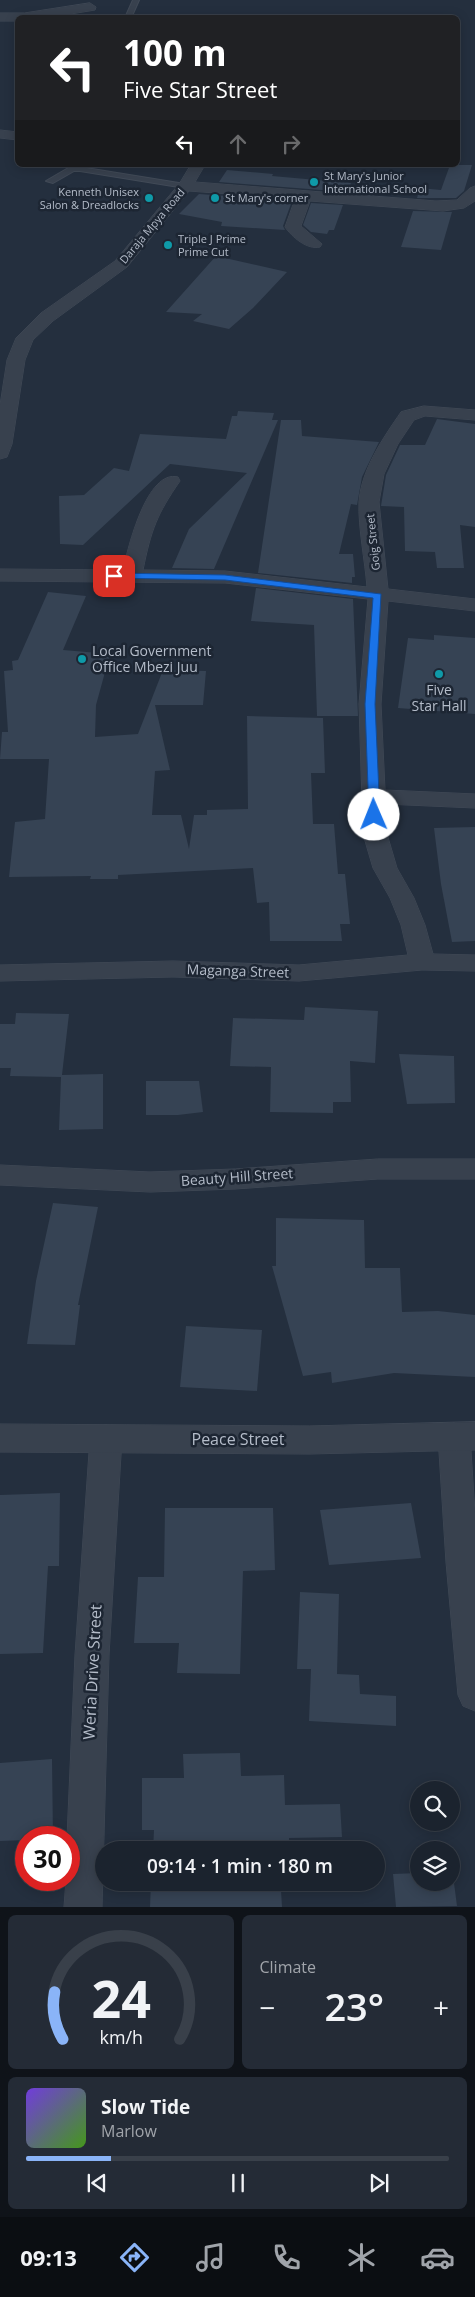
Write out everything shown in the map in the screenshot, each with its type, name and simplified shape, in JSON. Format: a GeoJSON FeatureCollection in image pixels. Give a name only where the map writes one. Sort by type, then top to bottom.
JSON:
{"type":"FeatureCollection","features":[{"type":"Feature","properties":{"kind":"street"},"geometry":{"type":"LineString","coordinates":[[37,15],[90,7]]}},
{"type":"Feature","properties":{"kind":"street"},"geometry":{"type":"LineString","coordinates":[[0,17],[15,17]]}},
{"type":"Feature","properties":{"kind":"street"},"geometry":{"type":"LineString","coordinates":[[0,135],[15,136]]}},
{"type":"Feature","properties":{"kind":"street"},"geometry":{"type":"LineString","coordinates":[[185,186],[197,167]]}},
{"type":"Feature","properties":{"kind":"street","name":"Daraja Mpya Road"},"geometry":{"type":"LineString","coordinates":[[0,453],[4,444],[16,360],[25,338],[47,317],[122,264],[185,186],[436,206],[456,206],[471,196]]}},
{"type":"Feature","properties":{"kind":"street"},"geometry":{"type":"LineString","coordinates":[[304,194],[293,227],[314,244]]}},
{"type":"Feature","properties":{"kind":"street"},"geometry":{"type":"LineString","coordinates":[[471,196],[475,218]]}},
{"type":"Feature","properties":{"kind":"street","name":"Goig Street"},"geometry":{"type":"LineString","coordinates":[[378,596],[370,502],[376,474],[389,444],[407,416],[414,412],[475,415]]}},
{"type":"Feature","properties":{"kind":"street"},"geometry":{"type":"LineString","coordinates":[[132,576],[141,531],[156,497],[172,481]]}},
{"type":"Feature","properties":{"kind":"street"},"geometry":{"type":"LineString","coordinates":[[0,575],[225,577],[378,596],[475,605]]}},
{"type":"Feature","properties":{"kind":"street"},"geometry":{"type":"LineString","coordinates":[[378,596],[370,704],[375,834],[385,868],[402,898],[413,924],[422,962]]}},
{"type":"Feature","properties":{"kind":"street"},"geometry":{"type":"LineString","coordinates":[[374,797],[475,801]]}},
{"type":"Feature","properties":{"kind":"street","name":"Maganga Street"},"geometry":{"type":"LineString","coordinates":[[0,973],[174,969],[299,973],[422,962],[475,963]]}},
{"type":"Feature","properties":{"kind":"street","name":"Beauty Hill Street"},"geometry":{"type":"LineString","coordinates":[[0,1175],[150,1182],[235,1179],[306,1172],[378,1169],[475,1169]]}},
{"type":"Feature","properties":{"kind":"street"},"geometry":{"type":"LineString","coordinates":[[464,1436],[462,1562],[475,1695]]}},
{"type":"Feature","properties":{"kind":"street","name":"Peace Street"},"geometry":{"type":"LineString","coordinates":[[0,1438],[309,1440],[464,1436]]}},
{"type":"Feature","properties":{"kind":"street","name":"Weria Drive Street"},"geometry":{"type":"LineString","coordinates":[[83,1907],[92,1655],[106,1438]]}},
{"type":"Feature","properties":{"kind":"lane"},"geometry":{"type":"LineString","coordinates":[[129,15],[136,0]]}},
{"type":"Feature","properties":{"kind":"lane"},"geometry":{"type":"LineString","coordinates":[[50,182],[73,169],[80,169],[185,186]]}},
{"type":"Feature","properties":{"kind":"building"},"geometry":{"type":"Polygon","coordinates":[[[472,165],[464,191],[456,198],[417,198],[420,188],[441,190],[449,167],[472,165]]]}},
{"type":"Feature","properties":{"kind":"building"},"geometry":{"type":"Polygon","coordinates":[[[227,170],[351,183],[347,192],[219,182],[227,170]]]}},
{"type":"Feature","properties":{"kind":"building"},"geometry":{"type":"Polygon","coordinates":[[[199,194],[292,201],[283,226],[285,230],[221,226],[222,222],[179,214],[199,194]]]}},
{"type":"Feature","properties":{"kind":"building"},"geometry":{"type":"Polygon","coordinates":[[[311,203],[343,205],[334,230],[329,230],[327,234],[311,232],[303,225],[311,203]]]}},
{"type":"Feature","properties":{"kind":"building"},"geometry":{"type":"Polygon","coordinates":[[[413,211],[452,212],[441,250],[401,247],[413,211]]]}},
{"type":"Feature","properties":{"kind":"building"},"geometry":{"type":"Polygon","coordinates":[[[216,256],[287,272],[253,308],[229,329],[193,321],[202,314],[166,312],[216,256]]]}},
{"type":"Feature","properties":{"kind":"building"},"geometry":{"type":"Polygon","coordinates":[[[238,411],[274,413],[272,420],[278,420],[214,569],[172,568],[189,529],[247,473],[170,464],[83,545],[60,544],[59,496],[84,495],[114,468],[129,471],[140,434],[226,439],[232,416],[237,416],[238,411]]]}},
{"type":"Feature","properties":{"kind":"building"},"geometry":{"type":"Polygon","coordinates":[[[437,419],[475,424],[475,527],[460,525],[464,568],[437,568],[435,552],[405,551],[404,507],[381,506],[386,475],[400,445],[425,445],[437,419]]]}},
{"type":"Feature","properties":{"kind":"building"},"geometry":{"type":"Polygon","coordinates":[[[281,420],[301,420],[302,436],[379,442],[362,477],[357,505],[351,504],[339,554],[353,554],[355,577],[352,577],[352,583],[258,573],[281,420]]]}},
{"type":"Feature","properties":{"kind":"building"},"geometry":{"type":"Polygon","coordinates":[[[256,588],[353,599],[358,716],[317,716],[314,625],[251,621],[256,588]]]}},
{"type":"Feature","properties":{"kind":"building"},"geometry":{"type":"Polygon","coordinates":[[[48,592],[86,596],[63,650],[110,654],[96,705],[95,737],[138,734],[163,670],[206,671],[203,705],[155,705],[170,770],[155,771],[152,815],[181,815],[189,849],[194,815],[207,815],[207,810],[248,809],[247,716],[323,718],[325,773],[311,773],[313,824],[334,824],[338,874],[345,874],[350,924],[340,924],[342,941],[270,941],[269,902],[257,903],[253,868],[118,875],[118,879],[90,879],[91,876],[9,877],[15,822],[45,819],[49,759],[0,759],[2,732],[8,732],[4,671],[13,670],[12,661],[18,660],[48,592]]]}},
{"type":"Feature","properties":{"kind":"building","name":"Five Star Hall"},"geometry":{"type":"Polygon","coordinates":[[[434,635],[475,638],[475,714],[398,708],[408,638],[434,640],[434,635]]]}},
{"type":"Feature","properties":{"kind":"building"},"geometry":{"type":"Polygon","coordinates":[[[475,827],[475,941],[452,942],[441,884],[434,828],[475,827]]]}},
{"type":"Feature","properties":{"kind":"building"},"geometry":{"type":"Polygon","coordinates":[[[305,1007],[378,1011],[375,1063],[350,1061],[351,1102],[333,1102],[333,1113],[270,1112],[271,1067],[230,1066],[233,1018],[304,1020],[305,1007]]]}},
{"type":"Feature","properties":{"kind":"building"},"geometry":{"type":"Polygon","coordinates":[[[16,1013],[69,1014],[62,1075],[103,1074],[103,1129],[59,1130],[61,1077],[10,1076],[11,1068],[0,1068],[0,1024],[15,1024],[16,1013]]]}},
{"type":"Feature","properties":{"kind":"building"},"geometry":{"type":"Polygon","coordinates":[[[399,1054],[454,1056],[455,1103],[407,1104],[399,1054]]]}},
{"type":"Feature","properties":{"kind":"building"},"geometry":{"type":"Polygon","coordinates":[[[146,1081],[199,1081],[203,1112],[178,1115],[146,1115],[146,1081]]]}},
{"type":"Feature","properties":{"kind":"building"},"geometry":{"type":"Polygon","coordinates":[[[53,1203],[98,1207],[78,1305],[80,1305],[75,1345],[27,1344],[36,1281],[53,1203]]]}},
{"type":"Feature","properties":{"kind":"building"},"geometry":{"type":"Polygon","coordinates":[[[276,1218],[364,1220],[365,1268],[400,1268],[402,1312],[438,1311],[475,1315],[475,1377],[394,1373],[332,1383],[331,1372],[303,1376],[272,1266],[276,1266],[276,1218]]]}},
{"type":"Feature","properties":{"kind":"building"},"geometry":{"type":"Polygon","coordinates":[[[186,1326],[262,1330],[257,1391],[180,1387],[186,1326]]]}},
{"type":"Feature","properties":{"kind":"building"},"geometry":{"type":"Polygon","coordinates":[[[60,1493],[59,1566],[48,1566],[43,1653],[0,1654],[0,1495],[60,1493]]]}},
{"type":"Feature","properties":{"kind":"building"},"geometry":{"type":"Polygon","coordinates":[[[411,1503],[421,1558],[329,1565],[320,1510],[411,1503]]]}},
{"type":"Feature","properties":{"kind":"building"},"geometry":{"type":"Polygon","coordinates":[[[165,1508],[273,1508],[275,1570],[243,1571],[240,1674],[177,1673],[179,1643],[134,1643],[138,1577],[164,1577],[165,1508]]]}},
{"type":"Feature","properties":{"kind":"building"},"geometry":{"type":"Polygon","coordinates":[[[300,1592],[339,1594],[337,1674],[359,1675],[360,1694],[396,1696],[396,1726],[309,1721],[311,1669],[297,1669],[300,1592]]]}},
{"type":"Feature","properties":{"kind":"building"},"geometry":{"type":"Polygon","coordinates":[[[240,1753],[241,1776],[284,1775],[285,1805],[340,1804],[342,1837],[289,1838],[289,1841],[153,1841],[154,1830],[142,1830],[142,1778],[184,1778],[183,1754],[240,1753]]]}},
{"type":"Feature","properties":{"kind":"building"},"geometry":{"type":"Polygon","coordinates":[[[52,1759],[53,1826],[15,1826],[15,1840],[0,1841],[0,1763],[52,1759]]]}},
{"type":"Feature","properties":{"kind":"building"},"geometry":{"type":"Polygon","coordinates":[[[410,1873],[410,1891],[455,1891],[457,1906],[396,1907],[393,1874],[410,1873]]]}},
{"type":"Feature","properties":{"kind":"building"},"geometry":{"type":"Polygon","coordinates":[[[151,1891],[281,1891],[282,1907],[150,1907],[151,1891]]]}},
{"type":"Feature","properties":{"kind":"place","name":"St Mary's Junior International School"},"geometry":{"type":"Point","coordinates":[314,182]}},
{"type":"Feature","properties":{"kind":"place","name":"Kenneth Unisex Salon & Dreadlocks"},"geometry":{"type":"Point","coordinates":[149,198]}},
{"type":"Feature","properties":{"kind":"place","name":"St Mary's corner"},"geometry":{"type":"Point","coordinates":[215,198]}},
{"type":"Feature","properties":{"kind":"place","name":"Triple J Prime Prime Cut"},"geometry":{"type":"Point","coordinates":[168,245]}},
{"type":"Feature","properties":{"kind":"place","name":"Local Government Office Mbezi Juu"},"geometry":{"type":"Point","coordinates":[82,659]}},
{"type":"Feature","properties":{"kind":"place","name":"Five Star Hall"},"geometry":{"type":"Point","coordinates":[439,674]}},
{"type":"Feature","properties":{"kind":"route"},"geometry":{"type":"LineString","coordinates":[[114,576],[225,577],[378,596],[370,704],[374,815]]}}]}
